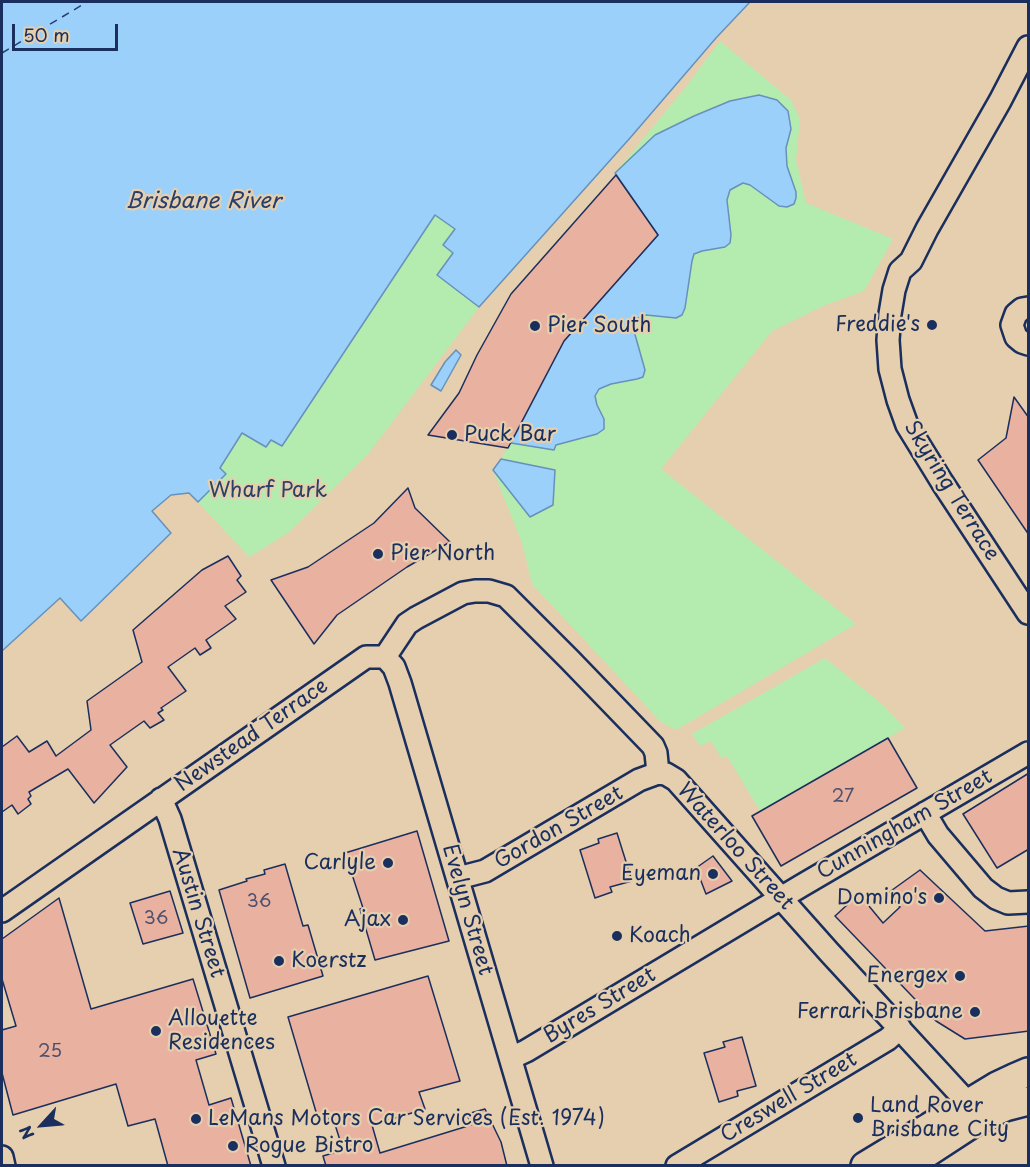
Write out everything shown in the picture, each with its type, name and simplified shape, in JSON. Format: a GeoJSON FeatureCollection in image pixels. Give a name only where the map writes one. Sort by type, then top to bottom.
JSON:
{"type":"FeatureCollection","features":[{"type":"Feature","properties":{"kind":"main road"},"geometry":{"type":"LineString","coordinates":[[865,1166],[968,1103],[1029,1072]]}},
{"type":"Feature","properties":{"kind":"main road"},"geometry":{"type":"LineString","coordinates":[[907,1166],[982,1117],[1005,1107],[1029,1101]]}},
{"type":"Feature","properties":{"kind":"street","name":"Skyring Terrace"},"geometry":{"type":"LineString","coordinates":[[1029,46],[911,261],[898,331],[899,359],[904,386],[922,435],[1029,587]]}},
{"type":"Feature","properties":{"kind":"street","name":"Skyring Terrace"},"geometry":{"type":"LineString","coordinates":[[1000,101],[1029,65]]}},
{"type":"Feature","properties":{"kind":"street","name":"Skyring Terrace"},"geometry":{"type":"LineString","coordinates":[[911,261],[900,271],[890,314],[888,340],[890,369],[898,400],[907,425],[923,453],[1029,613]]}},
{"type":"Feature","properties":{"kind":"street"},"geometry":{"type":"LineString","coordinates":[[1029,308],[1022,309],[1016,314],[1012,326],[1016,337],[1029,344]]}},
{"type":"Feature","properties":{"kind":"street","name":"Waterloo Street"},"geometry":{"type":"LineString","coordinates":[[385,657],[407,624],[463,593],[489,591],[506,596],[653,746],[658,773],[666,774],[676,780],[829,952],[968,1103]]}},
{"type":"Feature","properties":{"kind":"street","name":"Newstead Terrace"},"geometry":{"type":"LineString","coordinates":[[2,911],[366,657],[385,657]]}},
{"type":"Feature","properties":{"kind":"street","name":"Evelyn Street"},"geometry":{"type":"LineString","coordinates":[[385,657],[394,667],[400,683],[542,1166]]}},
{"type":"Feature","properties":{"kind":"street","name":"Cunningham Street"},"geometry":{"type":"LineString","coordinates":[[782,898],[1029,753]]}},
{"type":"Feature","properties":{"kind":"street","name":"Gordon Street"},"geometry":{"type":"LineString","coordinates":[[458,878],[485,871],[639,780],[658,773]]}},
{"type":"Feature","properties":{"kind":"street","name":"Austin Street"},"geometry":{"type":"LineString","coordinates":[[161,799],[170,819],[274,1166]]}},
{"type":"Feature","properties":{"kind":"street"},"geometry":{"type":"LineString","coordinates":[[925,813],[938,835],[983,888],[996,898],[1008,903],[1029,902]]}},
{"type":"Feature","properties":{"kind":"street","name":"Byres Street"},"geometry":{"type":"LineString","coordinates":[[511,1058],[782,898]]}},
{"type":"Feature","properties":{"kind":"street","name":"Creswell Street"},"geometry":{"type":"LineString","coordinates":[[677,1166],[888,1039],[900,1028]]}},
{"type":"Feature","properties":{"kind":"street"},"geometry":{"type":"LineString","coordinates":[[2,1157],[4,1166]]}},
{"type":"Feature","properties":{"kind":"green space"},"geometry":{"type":"Polygon","coordinates":[[[720,41],[791,100],[800,119],[796,160],[806,203],[893,239],[864,291],[823,306],[772,331],[661,469],[856,624],[676,730],[661,722],[532,584],[522,543],[493,470],[512,442],[564,341],[658,235],[615,173],[685,88],[720,41]]]}},
{"type":"Feature","properties":{"kind":"green space","name":"Wharf Park"},"geometry":{"type":"Polygon","coordinates":[[[435,215],[455,229],[453,252],[437,275],[479,307],[369,453],[288,533],[249,557],[198,502],[225,474],[219,468],[242,433],[266,447],[271,440],[282,446],[435,215]]]}},
{"type":"Feature","properties":{"kind":"green space"},"geometry":{"type":"Polygon","coordinates":[[[825,658],[883,705],[905,728],[760,811],[727,756],[721,758],[711,741],[700,746],[692,734],[825,658]]]}},
{"type":"Feature","properties":{"kind":"water","name":"Brisbane River"},"geometry":{"type":"Polygon","coordinates":[[[2,2],[750,2],[479,307],[437,275],[453,253],[443,245],[455,229],[435,215],[282,446],[271,440],[266,447],[242,433],[220,468],[226,474],[198,502],[189,493],[171,495],[152,511],[171,533],[81,621],[60,598],[2,651],[2,2]]]}},
{"type":"Feature","properties":{"kind":"water"},"geometry":{"type":"Polygon","coordinates":[[[759,95],[777,100],[788,111],[791,129],[786,148],[787,166],[796,192],[794,204],[787,207],[779,206],[750,185],[743,183],[730,190],[727,200],[730,243],[725,247],[694,254],[682,315],[676,318],[646,315],[638,318],[634,324],[634,331],[645,370],[643,377],[599,389],[595,396],[604,419],[604,429],[597,434],[556,445],[554,450],[511,443],[564,341],[658,235],[615,173],[655,135],[730,101],[759,95]]]}},
{"type":"Feature","properties":{"kind":"water"},"geometry":{"type":"Polygon","coordinates":[[[456,350],[461,355],[441,391],[431,385],[445,362],[456,350]]]}},
{"type":"Feature","properties":{"kind":"water"},"geometry":{"type":"Polygon","coordinates":[[[501,459],[555,470],[553,505],[530,517],[493,470],[501,459]]]}},
{"type":"Feature","properties":{"kind":"building","name":"Pier South"},"geometry":{"type":"Polygon","coordinates":[[[616,175],[658,235],[564,341],[508,448],[428,435],[459,393],[511,294],[616,175]]]}},
{"type":"Feature","properties":{"kind":"building"},"geometry":{"type":"Polygon","coordinates":[[[1014,397],[1029,418],[1029,535],[978,460],[1006,438],[1014,397]]]}},
{"type":"Feature","properties":{"kind":"building","name":"Pier North"},"geometry":{"type":"Polygon","coordinates":[[[408,488],[415,508],[450,542],[407,567],[337,615],[314,644],[271,580],[308,567],[374,523],[408,488]]]}},
{"type":"Feature","properties":{"kind":"building"},"geometry":{"type":"Polygon","coordinates":[[[228,556],[241,576],[237,580],[246,592],[225,606],[236,619],[206,640],[211,648],[200,655],[195,648],[168,667],[186,691],[161,708],[163,710],[158,713],[164,720],[150,728],[144,721],[110,745],[127,767],[94,803],[68,769],[29,792],[31,796],[28,799],[31,804],[18,814],[12,805],[2,812],[2,747],[17,736],[29,752],[47,741],[56,756],[91,730],[87,701],[142,662],[133,630],[202,570],[228,556]]]}},
{"type":"Feature","properties":{"kind":"building"},"geometry":{"type":"Polygon","coordinates":[[[888,738],[917,788],[781,866],[752,816],[888,738]]]}},
{"type":"Feature","properties":{"kind":"building"},"geometry":{"type":"Polygon","coordinates":[[[1029,773],[1029,849],[997,868],[963,814],[1029,773]]]}},
{"type":"Feature","properties":{"kind":"building"},"geometry":{"type":"Polygon","coordinates":[[[417,831],[449,941],[375,960],[360,909],[363,908],[345,853],[417,831]]]}},
{"type":"Feature","properties":{"kind":"building"},"geometry":{"type":"Polygon","coordinates":[[[617,833],[632,881],[610,887],[612,892],[595,898],[580,850],[599,843],[598,839],[617,833]]]}},
{"type":"Feature","properties":{"kind":"building","name":"Eyeman"},"geometry":{"type":"Polygon","coordinates":[[[713,856],[732,881],[706,894],[696,868],[713,856]]]}},
{"type":"Feature","properties":{"kind":"building"},"geometry":{"type":"Polygon","coordinates":[[[285,864],[303,926],[308,925],[323,976],[250,998],[219,890],[265,874],[264,870],[285,864]]]}},
{"type":"Feature","properties":{"kind":"building","name":"Energex"},"geometry":{"type":"Polygon","coordinates":[[[920,870],[985,931],[1029,926],[1029,1031],[965,1039],[936,1021],[835,916],[859,894],[883,923],[900,907],[888,893],[920,870]]]}},
{"type":"Feature","properties":{"kind":"building"},"geometry":{"type":"Polygon","coordinates":[[[170,891],[183,933],[143,944],[130,903],[170,891]]]}},
{"type":"Feature","properties":{"kind":"building"},"geometry":{"type":"Polygon","coordinates":[[[59,898],[91,1009],[193,979],[216,1054],[196,1060],[209,1105],[231,1098],[251,1166],[168,1166],[155,1119],[128,1126],[116,1084],[13,1115],[2,1073],[2,1030],[16,1026],[2,979],[2,939],[59,898]]]}},
{"type":"Feature","properties":{"kind":"building"},"geometry":{"type":"Polygon","coordinates":[[[428,976],[460,1081],[419,1092],[425,1109],[372,1125],[380,1153],[471,1125],[467,1114],[485,1109],[501,1142],[507,1166],[326,1166],[323,1156],[343,1150],[333,1118],[319,1122],[288,1017],[428,976]]]}},
{"type":"Feature","properties":{"kind":"building"},"geometry":{"type":"Polygon","coordinates":[[[742,1037],[756,1086],[737,1091],[738,1096],[719,1102],[704,1053],[725,1047],[723,1042],[742,1037]]]}},
{"type":"Feature","properties":{"kind":"ferry route"},"geometry":{"type":"LineString","coordinates":[[2,53],[87,2]]}},
{"type":"Feature","properties":{"kind":"place","name":"Freddie's"},"geometry":{"type":"Point","coordinates":[932,325]}},
{"type":"Feature","properties":{"kind":"place","name":"Pier South"},"geometry":{"type":"Point","coordinates":[535,326]}},
{"type":"Feature","properties":{"kind":"place","name":"Puck Bar"},"geometry":{"type":"Point","coordinates":[452,435]}},
{"type":"Feature","properties":{"kind":"place","name":"Pier North"},"geometry":{"type":"Point","coordinates":[378,554]}},
{"type":"Feature","properties":{"kind":"place","name":"Carlyle"},"geometry":{"type":"Point","coordinates":[388,863]}},
{"type":"Feature","properties":{"kind":"place","name":"Eyeman"},"geometry":{"type":"Point","coordinates":[713,874]}},
{"type":"Feature","properties":{"kind":"place","name":"Domino's"},"geometry":{"type":"Point","coordinates":[939,898]}},
{"type":"Feature","properties":{"kind":"place","name":"Ajax"},"geometry":{"type":"Point","coordinates":[403,920]}},
{"type":"Feature","properties":{"kind":"place","name":"Koach"},"geometry":{"type":"Point","coordinates":[617,936]}},
{"type":"Feature","properties":{"kind":"place","name":"Koerstz"},"geometry":{"type":"Point","coordinates":[279,961]}},
{"type":"Feature","properties":{"kind":"place","name":"Energex"},"geometry":{"type":"Point","coordinates":[960,976]}},
{"type":"Feature","properties":{"kind":"place","name":"Ferrari Brisbane"},"geometry":{"type":"Point","coordinates":[975,1012]}},
{"type":"Feature","properties":{"kind":"place","name":"Allouette Residences"},"geometry":{"type":"Point","coordinates":[156,1031]}},
{"type":"Feature","properties":{"kind":"place","name":"Land Rover Brisbane City"},"geometry":{"type":"Point","coordinates":[858,1118]}},
{"type":"Feature","properties":{"kind":"place","name":"LeMans Motors Car Services (Est. 1974)"},"geometry":{"type":"Point","coordinates":[196,1119]}},
{"type":"Feature","properties":{"kind":"place","name":"Rogue Bistro"},"geometry":{"type":"Point","coordinates":[233,1146]}}]}
